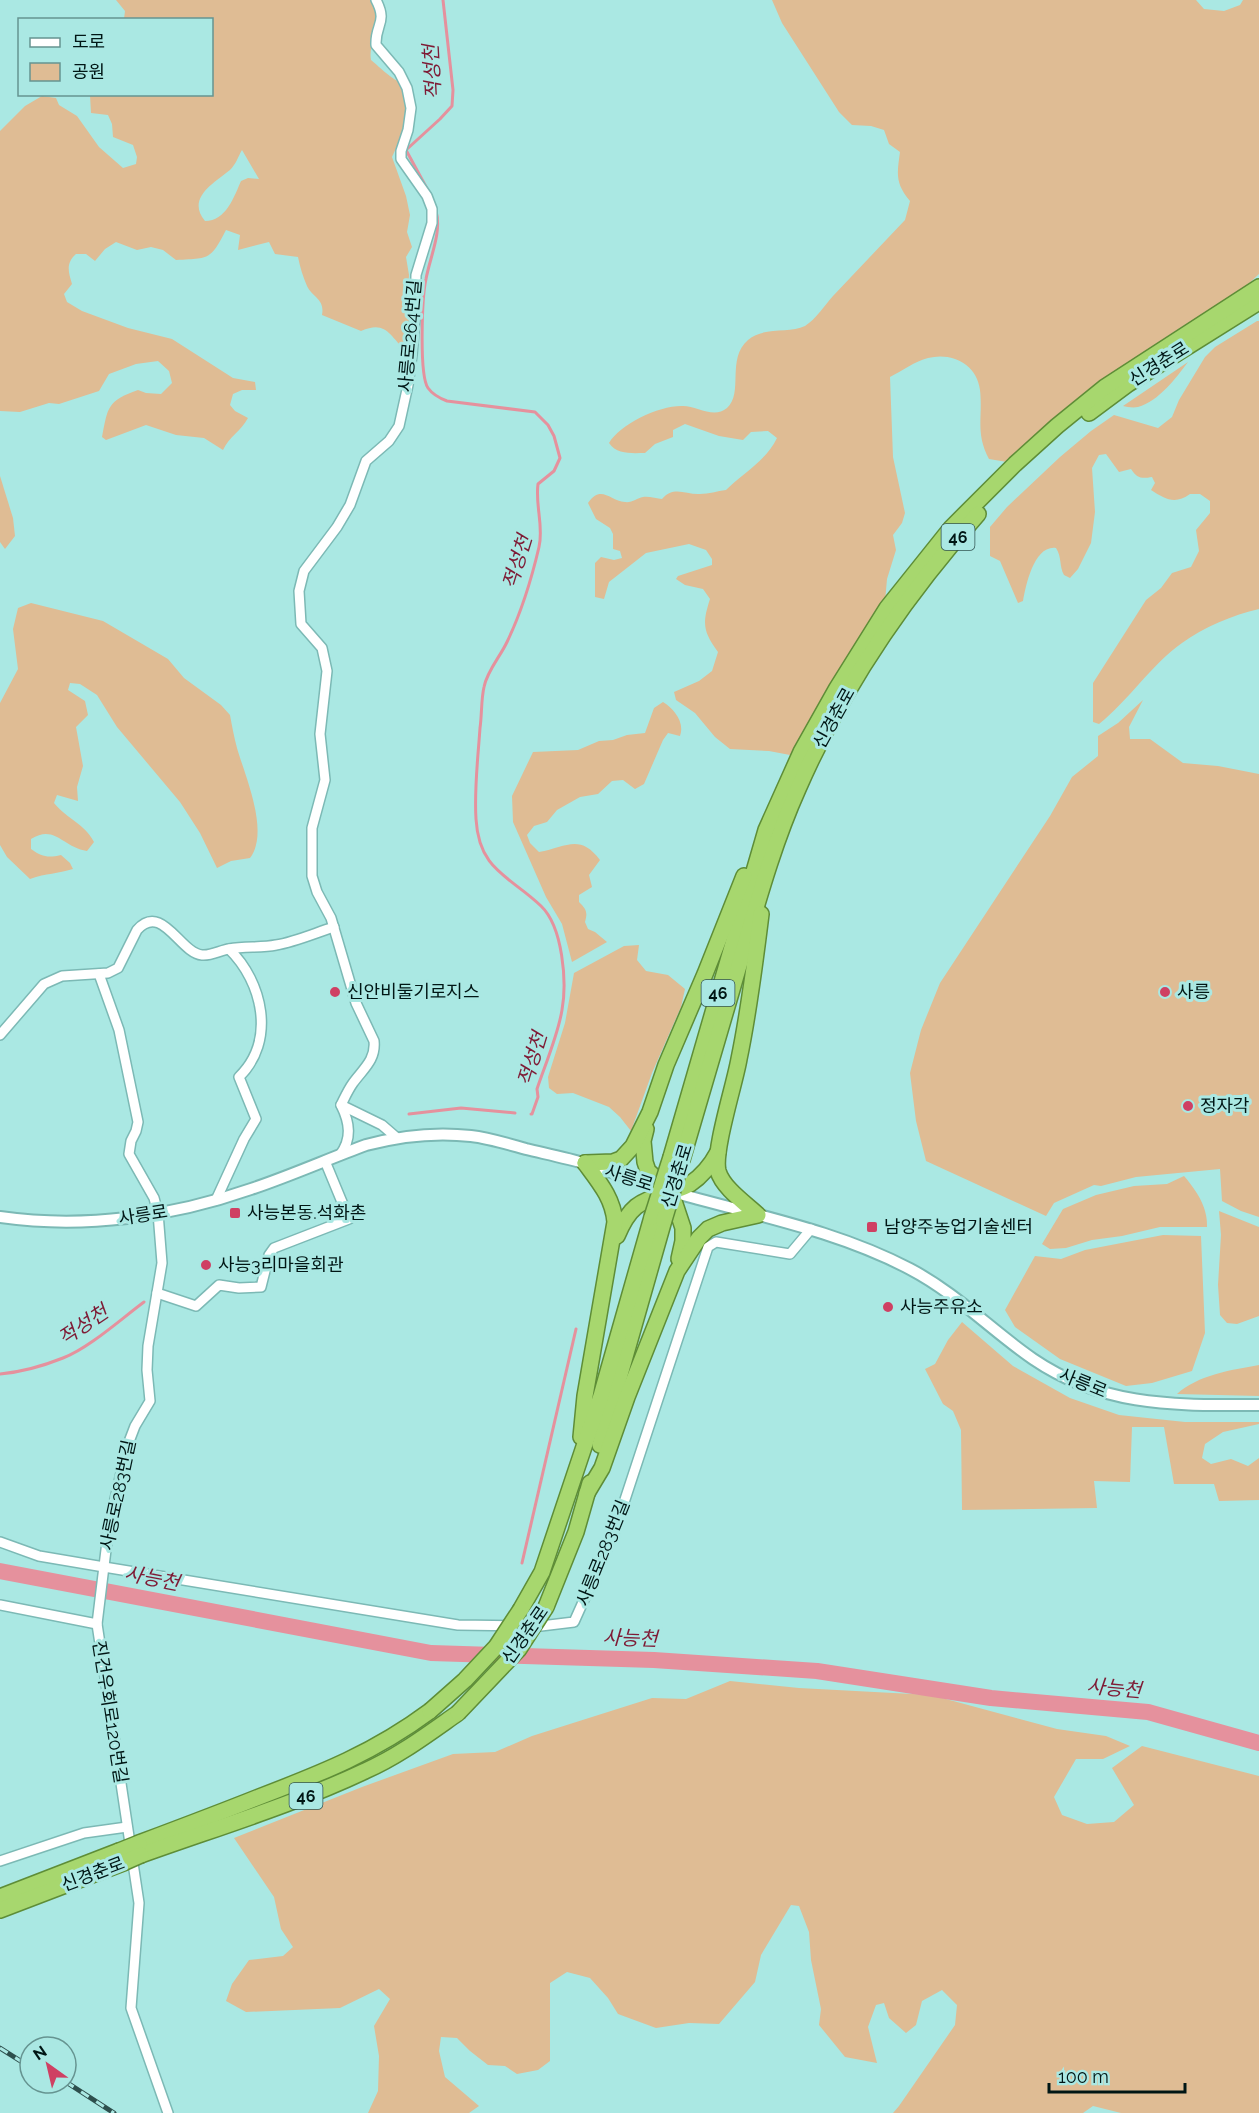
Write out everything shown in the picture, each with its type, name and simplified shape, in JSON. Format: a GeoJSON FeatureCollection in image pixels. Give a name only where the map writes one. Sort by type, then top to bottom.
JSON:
{"type":"FeatureCollection","features":[{"type":"Feature","properties":{"kind":"highway","name":"신경춘로"},"geometry":{"type":"LineString","coordinates":[[676,1159],[766,830],[801,752],[837,688],[887,608],[951,528],[1015,464],[1105,387],[1259,292]]}},
{"type":"Feature","properties":{"kind":"highway","name":"신경춘로"},"geometry":{"type":"LineString","coordinates":[[0,1910],[323,1773],[369,1751],[430,1711],[465,1680],[496,1647],[542,1572],[658,1219],[767,867],[798,789],[831,720],[879,642],[932,567],[1018,472],[1072,426],[1128,384],[1259,292]]}},
{"type":"Feature","properties":{"kind":"highway"},"geometry":{"type":"LineString","coordinates":[[587,1493],[602,1468],[627,1396],[677,1271],[683,1241],[683,1228],[671,1192],[648,1170],[645,1162],[643,1141],[650,1112],[666,1065],[739,887],[766,830]]}},
{"type":"Feature","properties":{"kind":"highway"},"geometry":{"type":"LineString","coordinates":[[758,1215],[725,1184],[718,1171],[718,1152],[739,1060],[755,965],[767,867]]}},
{"type":"Feature","properties":{"kind":"highway"},"geometry":{"type":"LineString","coordinates":[[585,1163],[613,1162],[621,1159],[633,1146],[650,1112]]}},
{"type":"Feature","properties":{"kind":"highway"},"geometry":{"type":"LineString","coordinates":[[612,1247],[626,1216],[635,1206],[644,1200],[688,1186],[700,1177],[718,1152]]}},
{"type":"Feature","properties":{"kind":"highway"},"geometry":{"type":"LineString","coordinates":[[580,1458],[585,1396],[615,1222],[614,1209],[607,1194],[585,1163]]}},
{"type":"Feature","properties":{"kind":"highway"},"geometry":{"type":"LineString","coordinates":[[677,1271],[699,1238],[708,1229],[722,1223],[758,1215]]}},
{"type":"Feature","properties":{"kind":"highway","name":"신경춘로"},"geometry":{"type":"LineString","coordinates":[[140,1849],[304,1796],[366,1771],[411,1747],[458,1713],[519,1649],[546,1607],[573,1541],[658,1219]]}},
{"type":"Feature","properties":{"kind":"highway","name":"신경춘로"},"geometry":{"type":"LineString","coordinates":[[0,1897],[121,1857]]}},
{"type":"Feature","properties":{"kind":"street","name":"사릉로264번길"},"geometry":{"type":"LineString","coordinates":[[341,1105],[352,1084],[370,1062],[375,1049],[375,1041],[351,989],[332,918],[314,884],[311,841],[314,817],[325,780],[320,734],[327,662],[322,648],[300,624],[299,591],[304,571],[337,527],[350,505],[366,461],[389,441],[399,426],[412,355],[416,318],[416,275],[432,216],[427,196],[401,159],[409,124],[410,101],[407,88],[399,72],[376,45],[382,15],[376,0]]}},
{"type":"Feature","properties":{"kind":"street"},"geometry":{"type":"LineString","coordinates":[[0,1035],[44,984],[62,976],[99,974],[118,968],[137,930],[147,922],[161,924],[195,953],[209,954],[229,949],[277,945],[334,927]]}},
{"type":"Feature","properties":{"kind":"street"},"geometry":{"type":"LineString","coordinates":[[216,1200],[244,1138],[256,1119],[239,1077],[251,1064],[255,1054],[262,1016],[249,974],[229,949]]}},
{"type":"Feature","properties":{"kind":"street","name":"사릉로283번길"},"geometry":{"type":"LineString","coordinates":[[99,974],[119,1030],[138,1122],[129,1154],[150,1188],[158,1213],[162,1263],[147,1358],[150,1401],[126,1447],[109,1525],[104,1567]]}},
{"type":"Feature","properties":{"kind":"street"},"geometry":{"type":"LineString","coordinates":[[341,1105],[382,1125],[397,1138]]}},
{"type":"Feature","properties":{"kind":"street"},"geometry":{"type":"LineString","coordinates":[[340,1155],[346,1147],[349,1131],[348,1121],[341,1105]]}},
{"type":"Feature","properties":{"kind":"street","name":"사릉로"},"geometry":{"type":"LineString","coordinates":[[0,1217],[70,1222],[118,1219],[158,1213],[250,1190],[366,1145],[397,1138],[428,1135],[471,1136],[585,1163],[671,1192],[811,1229],[867,1248],[912,1270],[966,1305],[1033,1359],[1078,1383],[1134,1401],[1196,1405],[1259,1405]]}},
{"type":"Feature","properties":{"kind":"street"},"geometry":{"type":"LineString","coordinates":[[157,1293],[196,1306],[219,1285],[239,1288],[261,1287],[268,1255],[274,1248],[350,1219],[325,1161]]}},
{"type":"Feature","properties":{"kind":"street","name":"사릉로283번길"},"geometry":{"type":"LineString","coordinates":[[0,1542],[39,1556],[458,1625],[541,1626],[574,1622],[614,1533],[708,1247],[717,1242],[790,1254],[811,1229]]}},
{"type":"Feature","properties":{"kind":"street"},"geometry":{"type":"LineString","coordinates":[[97,1624],[104,1567]]}},
{"type":"Feature","properties":{"kind":"street","name":"진건우회로120번길"},"geometry":{"type":"LineString","coordinates":[[0,1605],[97,1624],[139,1903],[131,2008],[168,2113]]}},
{"type":"Feature","properties":{"kind":"street"},"geometry":{"type":"LineString","coordinates":[[0,1861],[84,1833],[127,1827]]}},
{"type":"Feature","properties":{"kind":"green space"},"geometry":{"type":"Polygon","coordinates":[[[116,0],[371,0],[378,20],[371,48],[371,60],[398,81],[403,92],[406,120],[392,157],[406,196],[410,215],[407,232],[412,247],[406,257],[409,275],[407,304],[412,316],[411,348],[406,351],[382,328],[369,328],[361,331],[322,315],[322,305],[307,286],[298,257],[275,254],[269,242],[238,250],[240,235],[226,230],[212,253],[202,258],[176,260],[163,250],[151,247],[137,250],[116,242],[105,249],[95,261],[86,254],[76,254],[69,264],[72,284],[64,294],[67,302],[82,311],[128,328],[172,339],[233,378],[255,382],[256,390],[242,390],[233,394],[230,405],[235,411],[248,418],[223,450],[204,438],[176,435],[146,425],[106,440],[102,437],[108,412],[120,398],[138,390],[161,394],[172,383],[169,371],[158,361],[136,364],[109,374],[99,391],[59,404],[49,403],[20,412],[0,411],[0,131],[25,106],[42,96],[56,98],[59,105],[77,116],[99,147],[123,168],[136,164],[137,157],[133,145],[113,137],[112,124],[108,115],[91,113],[90,96],[213,96],[213,18],[124,18],[125,11],[116,0]],[[242,150],[232,168],[210,186],[200,198],[200,213],[205,221],[224,213],[241,181],[248,178],[259,179],[242,150]]]}},
{"type":"Feature","properties":{"kind":"green space"},"geometry":{"type":"Polygon","coordinates":[[[772,0],[1196,0],[1204,9],[1224,11],[1240,5],[1243,0],[1259,0],[1259,274],[1242,290],[1098,383],[1050,422],[1007,462],[989,459],[985,450],[981,433],[980,390],[978,381],[969,367],[946,357],[928,358],[890,377],[893,457],[905,513],[902,523],[893,535],[896,550],[887,579],[885,602],[851,650],[790,755],[769,751],[730,749],[715,737],[695,713],[676,700],[674,692],[699,681],[712,671],[718,652],[705,627],[710,599],[703,589],[685,585],[676,579],[678,576],[712,565],[712,559],[706,550],[689,544],[646,553],[609,582],[604,599],[595,597],[595,563],[601,557],[614,560],[622,558],[620,551],[613,549],[613,534],[610,528],[596,519],[588,503],[593,497],[601,494],[628,502],[643,497],[662,499],[671,492],[707,494],[726,490],[754,466],[777,438],[768,431],[751,432],[743,440],[719,436],[685,424],[673,430],[673,437],[655,444],[645,453],[616,450],[609,443],[622,429],[652,412],[683,406],[711,412],[727,408],[734,394],[738,357],[741,348],[748,340],[761,333],[792,330],[809,323],[905,220],[910,201],[899,183],[900,152],[889,144],[884,130],[871,126],[852,125],[839,112],[782,23],[772,0]]]}},
{"type":"Feature","properties":{"kind":"green space"},"geometry":{"type":"Polygon","coordinates":[[[1259,321],[1259,609],[1219,622],[1182,643],[1160,662],[1110,715],[1099,724],[1093,722],[1093,683],[1146,600],[1161,588],[1172,573],[1191,567],[1199,551],[1196,530],[1210,513],[1210,501],[1200,494],[1190,494],[1175,500],[1166,498],[1151,490],[1155,483],[1152,477],[1140,477],[1131,469],[1119,472],[1106,454],[1099,455],[1092,468],[1095,512],[1091,543],[1078,569],[1070,578],[1064,575],[1056,548],[1048,549],[1042,553],[1032,567],[1023,601],[1018,603],[1000,561],[990,556],[990,527],[1007,507],[1060,457],[1114,415],[1158,428],[1172,417],[1179,400],[1205,357],[1215,347],[1259,321]]]}},
{"type":"Feature","properties":{"kind":"green space"},"geometry":{"type":"Polygon","coordinates":[[[1188,362],[1153,400],[1138,407],[1123,406],[1188,362]]]}},
{"type":"Feature","properties":{"kind":"green space"},"geometry":{"type":"Polygon","coordinates":[[[0,476],[13,518],[15,536],[5,549],[0,542],[0,476]]]}},
{"type":"Feature","properties":{"kind":"green space"},"geometry":{"type":"Polygon","coordinates":[[[31,603],[103,621],[168,659],[184,678],[221,705],[230,715],[257,819],[256,847],[250,858],[231,861],[217,868],[200,833],[180,802],[117,727],[97,695],[80,684],[70,683],[68,690],[85,701],[88,715],[76,727],[83,766],[77,787],[78,801],[57,795],[54,803],[86,830],[94,842],[87,851],[78,849],[53,835],[39,835],[31,839],[31,849],[38,854],[61,855],[73,869],[30,879],[7,857],[0,845],[0,703],[18,669],[13,629],[18,608],[31,603]]]}},
{"type":"Feature","properties":{"kind":"green space"},"geometry":{"type":"Polygon","coordinates":[[[1143,700],[1129,727],[1130,739],[1150,739],[1183,763],[1218,766],[1259,774],[1259,1217],[1222,1201],[1220,1169],[1136,1177],[1101,1186],[1094,1185],[1054,1203],[1046,1216],[926,1161],[916,1121],[910,1073],[921,1030],[940,983],[1050,816],[1072,777],[1098,756],[1098,736],[1118,723],[1143,700]]]}},
{"type":"Feature","properties":{"kind":"green space"},"geometry":{"type":"Polygon","coordinates":[[[663,702],[678,716],[681,726],[680,736],[668,733],[644,784],[635,789],[623,780],[612,781],[598,794],[580,797],[557,810],[547,822],[534,826],[527,835],[530,843],[539,852],[579,844],[593,852],[600,860],[589,875],[592,887],[579,895],[579,902],[586,911],[585,922],[588,929],[607,942],[572,962],[562,924],[546,897],[513,822],[512,796],[533,752],[578,750],[599,741],[645,733],[654,708],[663,702]]]}},
{"type":"Feature","properties":{"kind":"green space"},"geometry":{"type":"Polygon","coordinates":[[[639,945],[637,960],[646,971],[668,975],[685,989],[681,1007],[652,1073],[631,1131],[609,1107],[573,1093],[557,1094],[549,1088],[548,1077],[565,1023],[574,973],[624,946],[639,945]]]}},
{"type":"Feature","properties":{"kind":"green space"},"geometry":{"type":"Polygon","coordinates":[[[1184,1176],[1201,1200],[1206,1213],[1207,1227],[1160,1227],[1092,1240],[1066,1248],[1050,1249],[1042,1244],[1063,1209],[1096,1195],[1134,1186],[1167,1184],[1184,1176]]]}},
{"type":"Feature","properties":{"kind":"green space"},"geometry":{"type":"Polygon","coordinates":[[[1219,1211],[1259,1227],[1259,1316],[1237,1324],[1227,1323],[1220,1315],[1219,1211]]]}},
{"type":"Feature","properties":{"kind":"green space"},"geometry":{"type":"Polygon","coordinates":[[[1163,1235],[1201,1236],[1205,1333],[1192,1371],[1152,1383],[1126,1386],[1060,1359],[1015,1327],[1005,1310],[1035,1256],[1061,1259],[1085,1250],[1163,1235]]]}},
{"type":"Feature","properties":{"kind":"green space"},"geometry":{"type":"Polygon","coordinates":[[[962,1322],[1013,1366],[1070,1398],[1119,1415],[1185,1422],[1259,1422],[1259,1424],[1223,1432],[1205,1444],[1202,1458],[1211,1464],[1231,1459],[1248,1466],[1259,1458],[1259,1500],[1219,1501],[1214,1484],[1174,1484],[1164,1427],[1132,1427],[1130,1482],[1094,1481],[1097,1508],[962,1510],[961,1430],[953,1411],[943,1404],[925,1369],[935,1364],[948,1340],[962,1322]]]}},
{"type":"Feature","properties":{"kind":"green space"},"geometry":{"type":"Polygon","coordinates":[[[1259,1365],[1259,1396],[1177,1394],[1205,1378],[1226,1371],[1259,1365]]]}},
{"type":"Feature","properties":{"kind":"green space"},"geometry":{"type":"Polygon","coordinates":[[[730,1681],[799,1688],[931,1695],[1057,1729],[1106,1736],[1130,1746],[1103,1759],[1076,1759],[1054,1797],[1062,1815],[1087,1824],[1114,1822],[1134,1805],[1112,1768],[1142,1746],[1259,1776],[1259,2113],[1121,2113],[1093,2106],[1083,2113],[893,2113],[955,2025],[957,2005],[942,1990],[922,2001],[916,2025],[906,2033],[889,2018],[884,2003],[876,2005],[868,2027],[877,2063],[845,2057],[819,2025],[821,2009],[811,1960],[809,1932],[799,1906],[791,1905],[761,1955],[755,1982],[719,2024],[689,2023],[656,2028],[618,2014],[608,1998],[590,1978],[567,1972],[550,1983],[550,2061],[538,2070],[517,2074],[505,2066],[488,2065],[457,2038],[441,2037],[439,2051],[445,2077],[479,2106],[469,2113],[368,2113],[378,2091],[379,2056],[374,2026],[390,1999],[379,1989],[340,2008],[246,2012],[226,2001],[232,1984],[249,1960],[283,1956],[293,1947],[281,1929],[274,1897],[234,1838],[453,1754],[495,1752],[532,1736],[652,1698],[686,1699],[730,1681]]]}},
{"type":"Feature","properties":{"kind":"waterway","name":"적성천"},"geometry":{"type":"LineString","coordinates":[[431,196],[406,150],[452,106],[453,90],[443,0]]}},
{"type":"Feature","properties":{"kind":"waterway","name":"적성천"},"geometry":{"type":"LineString","coordinates":[[436,211],[437,236],[426,279],[423,318],[423,368],[428,388],[436,396],[447,401],[535,412],[548,425],[554,436],[560,458],[554,471],[538,484],[541,531],[536,559],[516,620],[484,687],[476,785],[476,819],[483,850],[498,871],[541,906],[548,915],[562,955],[564,985],[562,1010],[537,1089],[538,1097],[531,1114]]}},
{"type":"Feature","properties":{"kind":"waterway","name":"적성천"},"geometry":{"type":"LineString","coordinates":[[409,1114],[461,1108],[515,1113]]}},
{"type":"Feature","properties":{"kind":"waterway","name":"적성천"},"geometry":{"type":"LineString","coordinates":[[0,1374],[40,1366],[73,1353],[144,1302]]}},
{"type":"Feature","properties":{"kind":"waterway"},"geometry":{"type":"LineString","coordinates":[[522,1563],[576,1329]]}},
{"type":"Feature","properties":{"kind":"waterway","name":"사능천"},"geometry":{"type":"LineString","coordinates":[[0,1571],[431,1653],[654,1660],[817,1671],[991,1698],[1148,1712],[1259,1743]]}},
{"type":"Feature","properties":{"kind":"railway"},"geometry":{"type":"LineString","coordinates":[[0,2048],[18,2059]]}},
{"type":"Feature","properties":{"kind":"railway"},"geometry":{"type":"LineString","coordinates":[[78,2090],[114,2113]]}},
{"type":"Feature","properties":{"kind":"place","name":"신안비둘기로지스"},"geometry":{"type":"Point","coordinates":[335,992]}},
{"type":"Feature","properties":{"kind":"place","name":"사릉"},"geometry":{"type":"Point","coordinates":[1165,992]}},
{"type":"Feature","properties":{"kind":"place","name":"정자각"},"geometry":{"type":"Point","coordinates":[1188,1106]}},
{"type":"Feature","properties":{"kind":"place","name":"사능본동.석화촌"},"geometry":{"type":"Point","coordinates":[235,1213]}},
{"type":"Feature","properties":{"kind":"place","name":"남양주농업기술센터"},"geometry":{"type":"Point","coordinates":[872,1227]}},
{"type":"Feature","properties":{"kind":"place","name":"사능3리마을회관"},"geometry":{"type":"Point","coordinates":[206,1265]}},
{"type":"Feature","properties":{"kind":"place","name":"사능주유소"},"geometry":{"type":"Point","coordinates":[888,1307]}}]}
